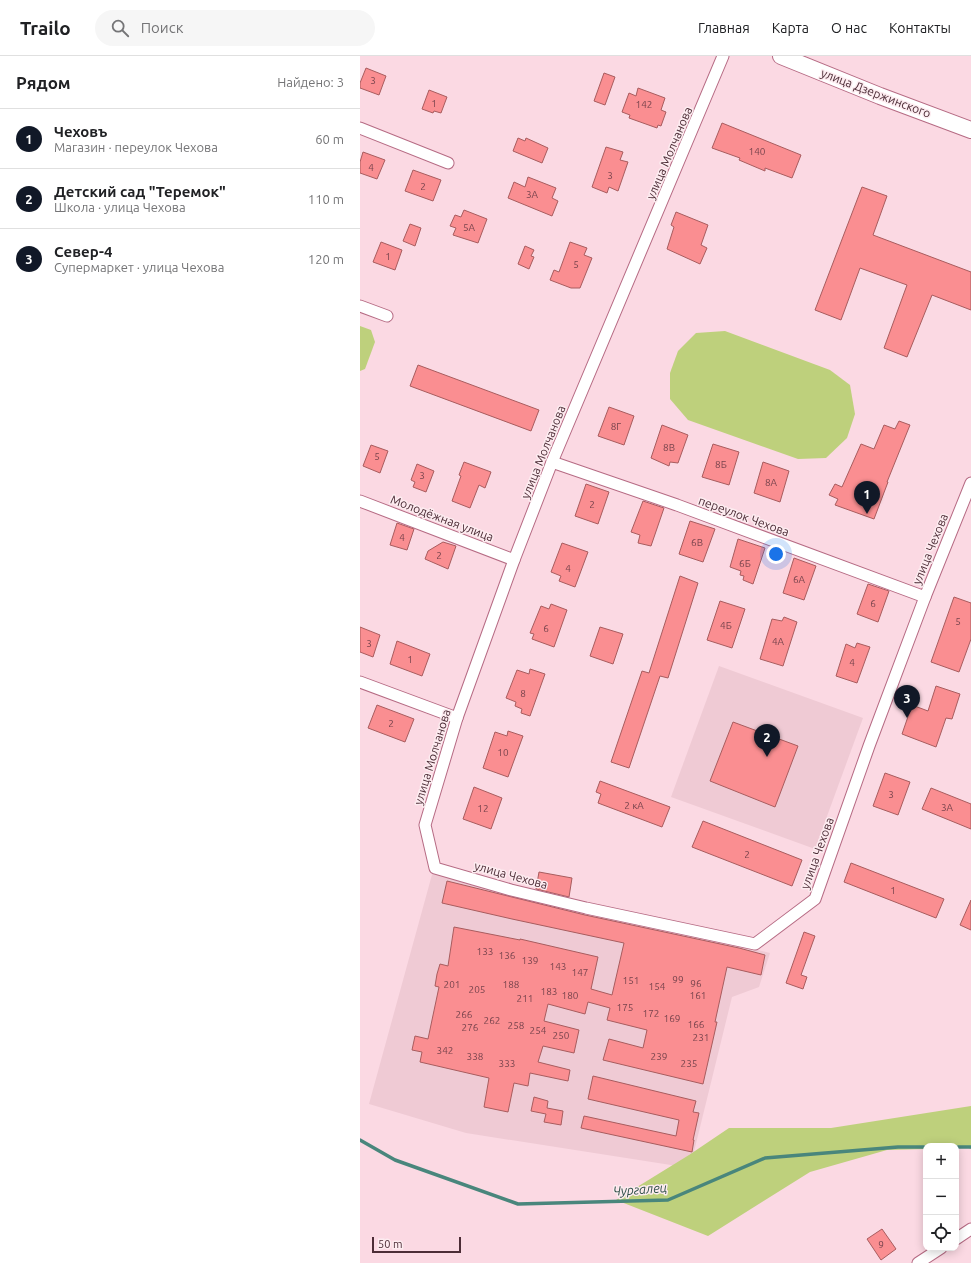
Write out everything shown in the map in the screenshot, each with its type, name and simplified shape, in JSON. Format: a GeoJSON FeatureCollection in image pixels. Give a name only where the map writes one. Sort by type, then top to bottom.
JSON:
{"type":"FeatureCollection","features":[{"type":"Feature","properties":{"kind":"main road","name":"улица Дзержинского"},"geometry":{"type":"LineString","coordinates":[[781,56],[880,96],[971,130]]}},
{"type":"Feature","properties":{"kind":"street","name":"улица Молчанова"},"geometry":{"type":"LineString","coordinates":[[435,868],[425,825],[457,718],[514,560],[552,462],[723,56]]}},
{"type":"Feature","properties":{"kind":"street"},"geometry":{"type":"LineString","coordinates":[[360,128],[448,163]]}},
{"type":"Feature","properties":{"kind":"street"},"geometry":{"type":"LineString","coordinates":[[360,306],[387,316]]}},
{"type":"Feature","properties":{"kind":"street","name":"переулок Чехова"},"geometry":{"type":"LineString","coordinates":[[552,462],[677,505],[925,597]]}},
{"type":"Feature","properties":{"kind":"street","name":"улица Чехова"},"geometry":{"type":"LineString","coordinates":[[435,868],[511,890],[586,908],[754,944],[815,899],[869,746],[925,597],[967,501],[971,483]]}},
{"type":"Feature","properties":{"kind":"street","name":"Молодёжная улица"},"geometry":{"type":"LineString","coordinates":[[360,501],[514,560]]}},
{"type":"Feature","properties":{"kind":"street"},"geometry":{"type":"LineString","coordinates":[[360,682],[457,718]]}},
{"type":"Feature","properties":{"kind":"street"},"geometry":{"type":"LineString","coordinates":[[959,1237],[971,1229]]}},
{"type":"Feature","properties":{"kind":"street"},"geometry":{"type":"LineString","coordinates":[[918,1263],[936,1251]]}},
{"type":"Feature","properties":{"kind":"shaded area"},"geometry":{"type":"Polygon","coordinates":[[[719,666],[863,718],[815,849],[671,797],[719,666]]]}},
{"type":"Feature","properties":{"kind":"shaded area"},"geometry":{"type":"Polygon","coordinates":[[[433,871],[770,953],[759,987],[732,997],[690,1168],[466,1133],[369,1104],[433,871]]]}},
{"type":"Feature","properties":{"kind":"green space"},"geometry":{"type":"Polygon","coordinates":[[[360,326],[371,330],[375,342],[365,369],[360,371],[360,326]]]}},
{"type":"Feature","properties":{"kind":"green space"},"geometry":{"type":"Polygon","coordinates":[[[725,331],[830,370],[850,385],[855,414],[847,438],[826,458],[798,459],[688,420],[670,399],[670,373],[678,351],[696,333],[725,331]]]}},
{"type":"Feature","properties":{"kind":"green space"},"geometry":{"type":"Polygon","coordinates":[[[971,1106],[971,1149],[959,1147],[959,1143],[923,1143],[923,1149],[887,1150],[810,1172],[708,1236],[616,1200],[689,1155],[729,1128],[831,1128],[971,1106]]]}},
{"type":"Feature","properties":{"kind":"building"},"geometry":{"type":"Polygon","coordinates":[[[366,68],[386,76],[379,95],[360,88],[360,83],[366,68]]]}},
{"type":"Feature","properties":{"kind":"building"},"geometry":{"type":"Polygon","coordinates":[[[604,73],[615,77],[605,105],[594,101],[604,73]]]}},
{"type":"Feature","properties":{"kind":"building"},"geometry":{"type":"Polygon","coordinates":[[[638,88],[665,98],[661,110],[666,112],[661,126],[658,125],[657,128],[629,118],[630,115],[622,112],[629,93],[636,96],[638,88]]]}},
{"type":"Feature","properties":{"kind":"building"},"geometry":{"type":"Polygon","coordinates":[[[429,90],[447,97],[441,113],[434,111],[433,113],[422,109],[429,90]]]}},
{"type":"Feature","properties":{"kind":"building"},"geometry":{"type":"Polygon","coordinates":[[[722,123],[801,155],[792,178],[765,168],[765,171],[739,160],[740,158],[712,148],[722,123]]]}},
{"type":"Feature","properties":{"kind":"building"},"geometry":{"type":"Polygon","coordinates":[[[518,138],[525,141],[526,138],[548,148],[542,163],[513,151],[518,138]]]}},
{"type":"Feature","properties":{"kind":"building"},"geometry":{"type":"Polygon","coordinates":[[[606,147],[623,152],[620,160],[628,162],[618,191],[609,187],[607,193],[592,187],[606,147]]]}},
{"type":"Feature","properties":{"kind":"building"},"geometry":{"type":"Polygon","coordinates":[[[363,152],[385,160],[377,179],[360,173],[360,162],[363,152]]]}},
{"type":"Feature","properties":{"kind":"building"},"geometry":{"type":"Polygon","coordinates":[[[413,170],[441,180],[433,201],[405,191],[413,170]]]}},
{"type":"Feature","properties":{"kind":"building"},"geometry":{"type":"Polygon","coordinates":[[[528,177],[556,188],[552,198],[558,201],[552,216],[508,198],[514,182],[525,187],[528,177]]]}},
{"type":"Feature","properties":{"kind":"building"},"geometry":{"type":"Polygon","coordinates":[[[862,187],[887,196],[873,235],[971,272],[971,310],[932,295],[907,357],[884,348],[907,285],[860,268],[841,320],[815,310],[862,187]]]}},
{"type":"Feature","properties":{"kind":"building"},"geometry":{"type":"Polygon","coordinates":[[[464,210],[487,219],[478,243],[453,235],[456,228],[450,226],[455,215],[461,217],[464,210]]]}},
{"type":"Feature","properties":{"kind":"building"},"geometry":{"type":"Polygon","coordinates":[[[676,212],[708,225],[701,245],[707,248],[700,264],[667,249],[674,227],[671,225],[676,212]]]}},
{"type":"Feature","properties":{"kind":"building"},"geometry":{"type":"Polygon","coordinates":[[[410,224],[421,228],[415,246],[403,241],[410,224]]]}},
{"type":"Feature","properties":{"kind":"building"},"geometry":{"type":"Polygon","coordinates":[[[381,242],[402,250],[395,270],[373,262],[381,242]]]}},
{"type":"Feature","properties":{"kind":"building"},"geometry":{"type":"Polygon","coordinates":[[[570,242],[587,248],[584,255],[592,258],[580,288],[571,288],[550,280],[554,270],[559,272],[570,242]]]}},
{"type":"Feature","properties":{"kind":"building"},"geometry":{"type":"Polygon","coordinates":[[[525,246],[534,250],[531,256],[534,257],[529,269],[518,264],[525,246]]]}},
{"type":"Feature","properties":{"kind":"building"},"geometry":{"type":"Polygon","coordinates":[[[418,365],[539,410],[531,431],[410,386],[418,365]]]}},
{"type":"Feature","properties":{"kind":"building"},"geometry":{"type":"Polygon","coordinates":[[[609,407],[634,416],[624,445],[598,436],[609,407]]]}},
{"type":"Feature","properties":{"kind":"building"},"geometry":{"type":"Polygon","coordinates":[[[899,421],[910,425],[874,519],[835,505],[838,499],[829,495],[835,484],[842,487],[861,444],[874,449],[884,425],[895,429],[899,421]]]}},
{"type":"Feature","properties":{"kind":"building"},"geometry":{"type":"Polygon","coordinates":[[[662,425],[688,435],[678,463],[670,462],[669,466],[651,458],[662,425]]]}},
{"type":"Feature","properties":{"kind":"building"},"geometry":{"type":"Polygon","coordinates":[[[713,444],[739,452],[729,485],[702,477],[713,444]]]}},
{"type":"Feature","properties":{"kind":"building"},"geometry":{"type":"Polygon","coordinates":[[[371,445],[388,451],[380,473],[363,466],[371,445]]]}},
{"type":"Feature","properties":{"kind":"building"},"geometry":{"type":"Polygon","coordinates":[[[464,462],[491,472],[485,488],[479,485],[470,508],[452,501],[461,476],[459,475],[464,462]]]}},
{"type":"Feature","properties":{"kind":"building"},"geometry":{"type":"Polygon","coordinates":[[[763,462],[789,471],[780,502],[754,493],[763,462]]]}},
{"type":"Feature","properties":{"kind":"building"},"geometry":{"type":"Polygon","coordinates":[[[417,464],[434,471],[426,492],[413,487],[415,482],[411,480],[417,464]]]}},
{"type":"Feature","properties":{"kind":"building"},"geometry":{"type":"Polygon","coordinates":[[[586,484],[609,492],[598,524],[575,516],[586,484]]]}},
{"type":"Feature","properties":{"kind":"building"},"geometry":{"type":"Polygon","coordinates":[[[643,501],[664,508],[651,546],[638,543],[640,535],[631,532],[643,501]]]}},
{"type":"Feature","properties":{"kind":"building"},"geometry":{"type":"Polygon","coordinates":[[[690,521],[715,529],[703,562],[679,554],[690,521]]]}},
{"type":"Feature","properties":{"kind":"building"},"geometry":{"type":"Polygon","coordinates":[[[397,523],[414,529],[407,550],[390,545],[397,523]]]}},
{"type":"Feature","properties":{"kind":"building"},"geometry":{"type":"Polygon","coordinates":[[[738,539],[765,548],[753,584],[743,580],[744,576],[740,575],[741,571],[730,567],[738,539]]]}},
{"type":"Feature","properties":{"kind":"building"},"geometry":{"type":"Polygon","coordinates":[[[443,542],[456,546],[448,569],[425,559],[428,551],[443,542]]]}},
{"type":"Feature","properties":{"kind":"building"},"geometry":{"type":"Polygon","coordinates":[[[562,543],[588,552],[575,587],[559,581],[561,576],[551,572],[562,543]]]}},
{"type":"Feature","properties":{"kind":"building"},"geometry":{"type":"Polygon","coordinates":[[[794,558],[816,566],[804,600],[783,593],[794,558]]]}},
{"type":"Feature","properties":{"kind":"building"},"geometry":{"type":"Polygon","coordinates":[[[680,576],[698,583],[668,678],[660,676],[629,768],[611,762],[642,671],[649,673],[680,576]]]}},
{"type":"Feature","properties":{"kind":"building"},"geometry":{"type":"Polygon","coordinates":[[[868,584],[889,591],[878,622],[857,614],[868,584]]]}},
{"type":"Feature","properties":{"kind":"building"},"geometry":{"type":"Polygon","coordinates":[[[954,597],[971,603],[971,639],[959,672],[931,662],[954,597]]]}},
{"type":"Feature","properties":{"kind":"building"},"geometry":{"type":"Polygon","coordinates":[[[720,601],[745,609],[732,648],[707,640],[720,601]]]}},
{"type":"Feature","properties":{"kind":"building"},"geometry":{"type":"Polygon","coordinates":[[[551,604],[567,610],[554,647],[532,639],[534,634],[530,633],[541,606],[549,609],[551,604]]]}},
{"type":"Feature","properties":{"kind":"building"},"geometry":{"type":"Polygon","coordinates":[[[784,617],[797,622],[783,666],[760,659],[772,619],[782,621],[784,617]]]}},
{"type":"Feature","properties":{"kind":"building"},"geometry":{"type":"Polygon","coordinates":[[[360,627],[380,635],[373,657],[360,652],[360,627]]]}},
{"type":"Feature","properties":{"kind":"building"},"geometry":{"type":"Polygon","coordinates":[[[600,627],[623,634],[613,664],[590,656],[600,627]]]}},
{"type":"Feature","properties":{"kind":"building"},"geometry":{"type":"Polygon","coordinates":[[[397,641],[430,654],[422,676],[390,664],[397,641]]]}},
{"type":"Feature","properties":{"kind":"building"},"geometry":{"type":"Polygon","coordinates":[[[857,643],[870,647],[857,683],[836,676],[846,644],[855,648],[857,643]]]}},
{"type":"Feature","properties":{"kind":"building"},"geometry":{"type":"Polygon","coordinates":[[[530,669],[545,674],[530,716],[521,713],[522,709],[515,706],[516,702],[506,698],[517,670],[529,674],[530,669]]]}},
{"type":"Feature","properties":{"kind":"building"},"geometry":{"type":"Polygon","coordinates":[[[936,686],[960,694],[952,719],[946,718],[936,747],[902,734],[912,705],[928,711],[936,686]]]}},
{"type":"Feature","properties":{"kind":"building"},"geometry":{"type":"Polygon","coordinates":[[[377,705],[414,719],[405,742],[368,728],[377,705]]]}},
{"type":"Feature","properties":{"kind":"building"},"geometry":{"type":"Polygon","coordinates":[[[733,722],[798,746],[775,807],[710,781],[733,722]]]}},
{"type":"Feature","properties":{"kind":"building"},"geometry":{"type":"Polygon","coordinates":[[[508,731],[523,736],[508,777],[483,768],[495,732],[507,736],[508,731]]]}},
{"type":"Feature","properties":{"kind":"building"},"geometry":{"type":"Polygon","coordinates":[[[885,773],[910,782],[898,815],[873,806],[885,773]]]}},
{"type":"Feature","properties":{"kind":"building"},"geometry":{"type":"Polygon","coordinates":[[[600,781],[670,807],[662,827],[598,803],[601,794],[596,792],[600,781]]]}},
{"type":"Feature","properties":{"kind":"building"},"geometry":{"type":"Polygon","coordinates":[[[474,787],[502,798],[491,829],[463,819],[474,787]]]}},
{"type":"Feature","properties":{"kind":"building"},"geometry":{"type":"Polygon","coordinates":[[[931,788],[971,804],[971,829],[922,809],[931,788]]]}},
{"type":"Feature","properties":{"kind":"building"},"geometry":{"type":"Polygon","coordinates":[[[703,821],[802,860],[792,886],[692,847],[703,821]]]}},
{"type":"Feature","properties":{"kind":"building"},"geometry":{"type":"Polygon","coordinates":[[[851,863],[944,899],[936,918],[844,882],[851,863]]]}},
{"type":"Feature","properties":{"kind":"building"},"geometry":{"type":"Polygon","coordinates":[[[539,872],[572,878],[569,897],[536,889],[539,872]]]}},
{"type":"Feature","properties":{"kind":"building"},"geometry":{"type":"Polygon","coordinates":[[[447,881],[585,915],[765,955],[761,975],[727,967],[715,1022],[717,1022],[703,1084],[603,1060],[609,1039],[643,1048],[647,1030],[607,1020],[610,1008],[588,1002],[585,1014],[548,1004],[544,1021],[579,1030],[574,1053],[543,1046],[538,1062],[570,1070],[568,1081],[530,1073],[528,1086],[514,1083],[508,1112],[484,1107],[489,1078],[420,1062],[422,1052],[412,1050],[415,1036],[428,1039],[439,987],[435,986],[437,974],[440,964],[448,966],[454,927],[520,939],[598,957],[591,989],[612,995],[624,943],[442,903],[447,881]]]}},
{"type":"Feature","properties":{"kind":"building"},"geometry":{"type":"Polygon","coordinates":[[[971,900],[971,930],[960,925],[971,900]]]}},
{"type":"Feature","properties":{"kind":"building"},"geometry":{"type":"Polygon","coordinates":[[[804,932],[815,936],[801,975],[807,977],[803,989],[786,983],[804,932]]]}},
{"type":"Feature","properties":{"kind":"building"},"geometry":{"type":"Polygon","coordinates":[[[593,1076],[696,1101],[693,1112],[699,1113],[692,1152],[581,1128],[584,1116],[676,1136],[679,1120],[588,1099],[593,1076]]]}},
{"type":"Feature","properties":{"kind":"building"},"geometry":{"type":"Polygon","coordinates":[[[534,1097],[548,1101],[547,1108],[563,1111],[561,1125],[544,1122],[546,1114],[531,1111],[534,1097]]]}},
{"type":"Feature","properties":{"kind":"building"},"geometry":{"type":"Polygon","coordinates":[[[882,1229],[896,1249],[881,1260],[867,1239],[882,1229]]]}},
{"type":"Feature","properties":{"kind":"waterway","name":"Чургалец"},"geometry":{"type":"LineString","coordinates":[[360,1140],[395,1160],[518,1204],[668,1200],[765,1158],[898,1147],[923,1147]]}},
{"type":"Feature","properties":{"kind":"waterway","name":"Чургалец"},"geometry":{"type":"LineString","coordinates":[[959,1147],[971,1147]]}},
{"type":"Feature","properties":{"kind":"place","name":"Чеховъ"},"geometry":{"type":"Point","coordinates":[867,514]}},
{"type":"Feature","properties":{"kind":"place","name":"Север-4"},"geometry":{"type":"Point","coordinates":[907,718]}},
{"type":"Feature","properties":{"kind":"place","name":"Детский сад \"Теремок\""},"geometry":{"type":"Point","coordinates":[767,757]}}]}
